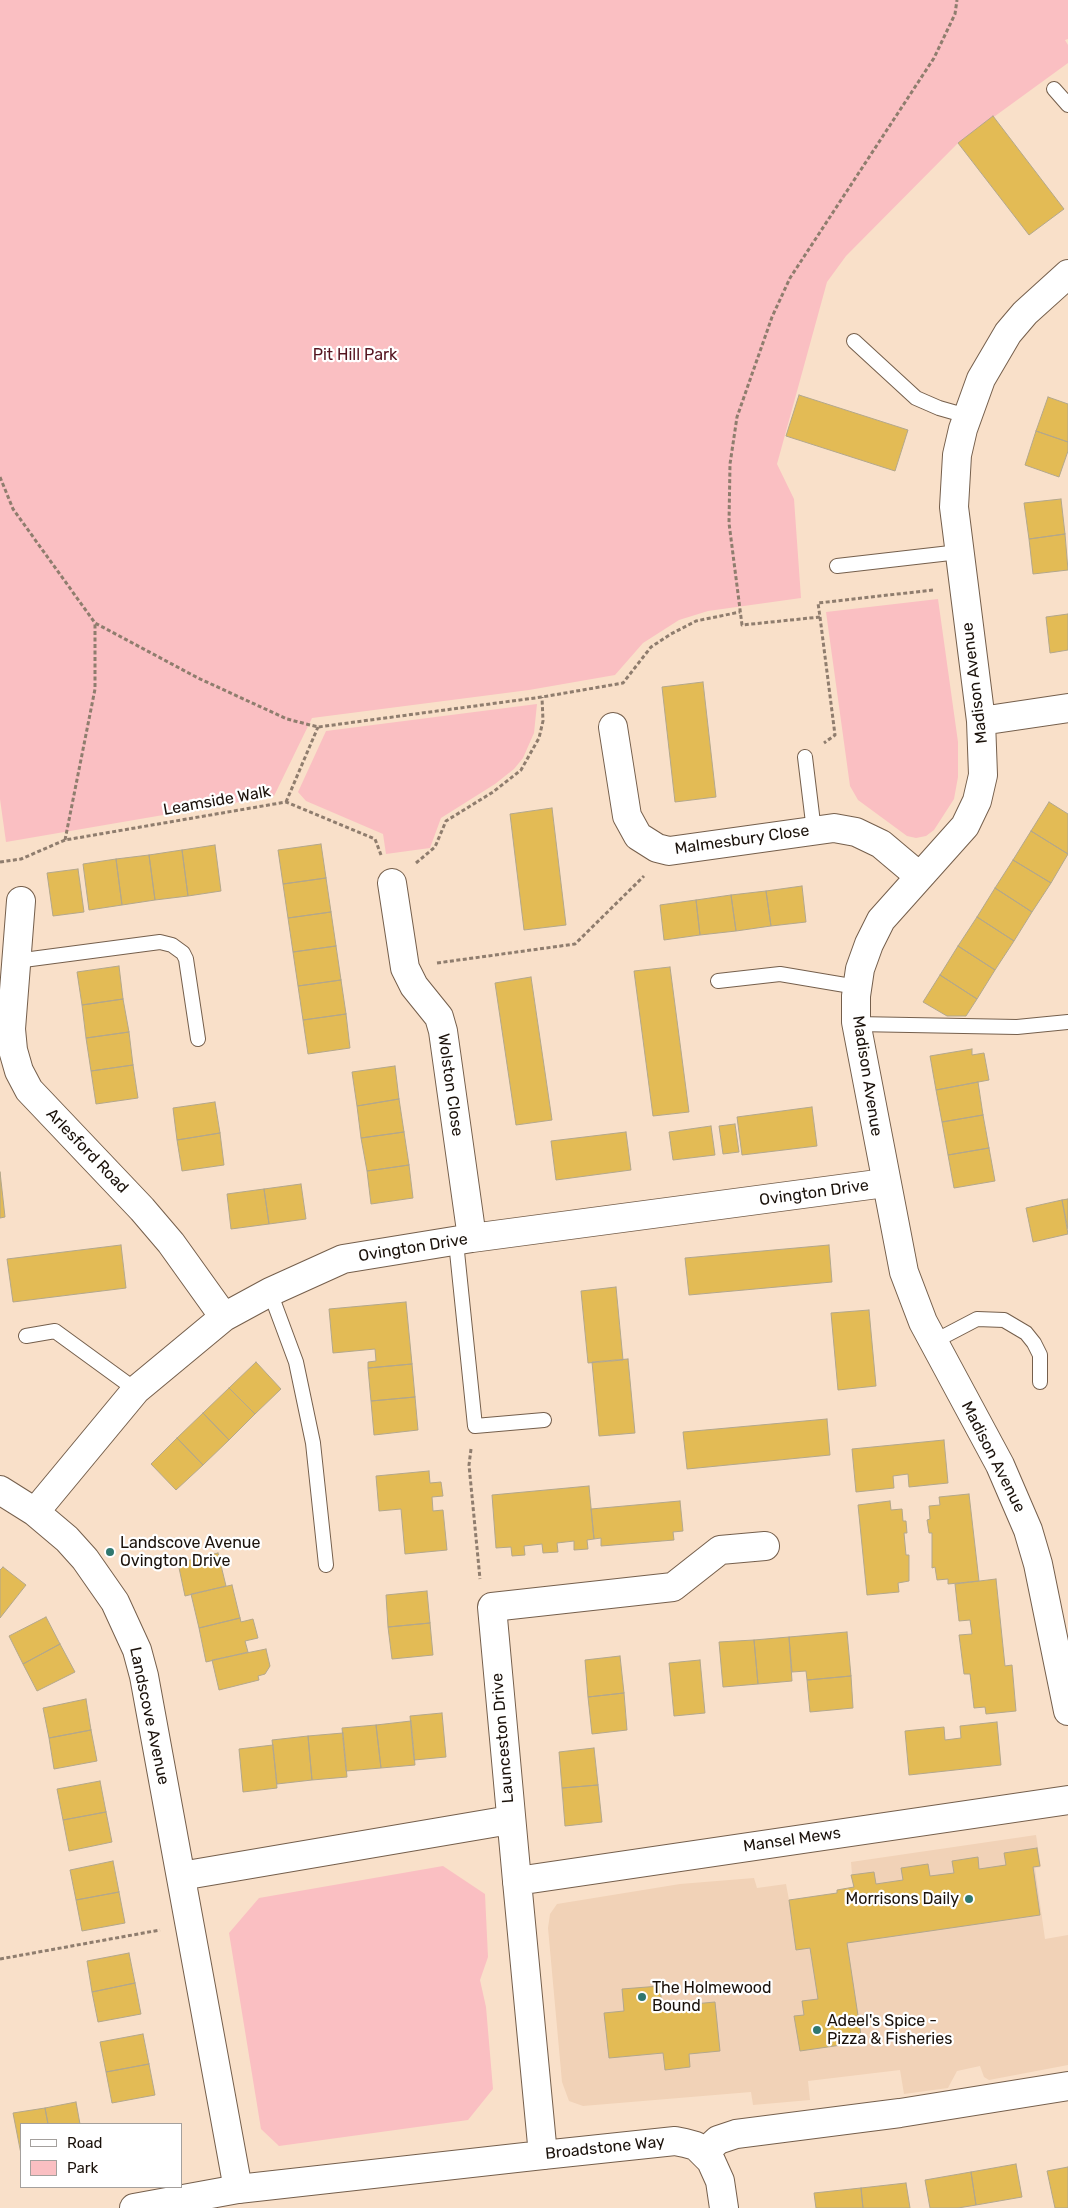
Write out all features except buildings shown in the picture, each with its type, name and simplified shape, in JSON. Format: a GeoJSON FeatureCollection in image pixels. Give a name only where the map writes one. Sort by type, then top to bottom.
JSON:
{"type":"FeatureCollection","features":[{"type":"Feature","properties":{"kind":"street","name":"Madison Avenue"},"geometry":{"type":"LineString","coordinates":[[1068,274],[1025,313],[1008,334],[981,379],[967,416],[958,455],[954,507],[981,721],[983,775],[978,801],[966,826],[881,920],[869,944],[858,987],[856,1024],[885,1183],[904,1272],[912,1297],[933,1342],[1000,1465],[1028,1530],[1038,1564],[1068,1711]]}},
{"type":"Feature","properties":{"kind":"street"},"geometry":{"type":"LineString","coordinates":[[981,721],[1068,708]]}},
{"type":"Feature","properties":{"kind":"street","name":"Malmesbury Close"},"geometry":{"type":"LineString","coordinates":[[613,727],[627,816],[631,826],[647,843],[669,850],[834,828],[856,832],[881,844],[919,876]]}},
{"type":"Feature","properties":{"kind":"street","name":"Wolston Close"},"geometry":{"type":"LineString","coordinates":[[392,883],[405,968],[414,986],[432,1005],[444,1031],[464,1240]]}},
{"type":"Feature","properties":{"kind":"street","name":"Arlesford Road"},"geometry":{"type":"LineString","coordinates":[[20,900],[12,944],[11,1029],[13,1050],[19,1071],[29,1090],[142,1209],[201,1282],[224,1317]]}},
{"type":"Feature","properties":{"kind":"street","name":"Ovington Drive"},"geometry":{"type":"LineString","coordinates":[[35,1512],[136,1390],[224,1317],[270,1292],[343,1259],[464,1240],[885,1183]]}},
{"type":"Feature","properties":{"kind":"street","name":"Landscove Avenue"},"geometry":{"type":"LineString","coordinates":[[0,1490],[35,1512],[67,1539],[85,1559],[115,1602],[130,1634],[144,1676],[238,2189]]}},
{"type":"Feature","properties":{"kind":"street"},"geometry":{"type":"LineString","coordinates":[[492,1607],[673,1587],[720,1550],[765,1546]]}},
{"type":"Feature","properties":{"kind":"street","name":"Launceston Drive"},"geometry":{"type":"LineString","coordinates":[[492,1607],[510,1820],[543,2155]]}},
{"type":"Feature","properties":{"kind":"street","name":"Mansel Mews"},"geometry":{"type":"LineString","coordinates":[[517,1881],[1068,1800]]}},
{"type":"Feature","properties":{"kind":"street"},"geometry":{"type":"LineString","coordinates":[[181,1876],[510,1820]]}},
{"type":"Feature","properties":{"kind":"street"},"geometry":{"type":"LineString","coordinates":[[724,2208],[717,2170],[704,2153],[718,2140],[736,2134],[900,2113],[1068,2086]]}},
{"type":"Feature","properties":{"kind":"street","name":"Broadstone Way"},"geometry":{"type":"LineString","coordinates":[[134,2208],[238,2189],[675,2141],[696,2146],[704,2153]]}},
{"type":"Feature","properties":{"kind":"lane"},"geometry":{"type":"LineString","coordinates":[[1054,89],[1068,105]]}},
{"type":"Feature","properties":{"kind":"lane"},"geometry":{"type":"LineString","coordinates":[[854,341],[916,398],[939,408],[967,416]]}},
{"type":"Feature","properties":{"kind":"lane"},"geometry":{"type":"LineString","coordinates":[[837,566],[959,552]]}},
{"type":"Feature","properties":{"kind":"lane"},"geometry":{"type":"LineString","coordinates":[[806,757],[814,830]]}},
{"type":"Feature","properties":{"kind":"lane"},"geometry":{"type":"LineString","coordinates":[[12,944],[160,942],[172,945],[186,959],[198,1039]]}},
{"type":"Feature","properties":{"kind":"lane"},"geometry":{"type":"LineString","coordinates":[[718,980],[780,974],[858,987]]}},
{"type":"Feature","properties":{"kind":"lane"},"geometry":{"type":"LineString","coordinates":[[856,1024],[1017,1027],[1068,1022]]}},
{"type":"Feature","properties":{"kind":"lane"},"geometry":{"type":"LineString","coordinates":[[464,1240],[475,1426],[544,1420]]}},
{"type":"Feature","properties":{"kind":"lane"},"geometry":{"type":"LineString","coordinates":[[270,1292],[296,1362],[313,1442],[326,1565]]}},
{"type":"Feature","properties":{"kind":"lane"},"geometry":{"type":"LineString","coordinates":[[933,1342],[977,1319],[1004,1320],[1026,1333],[1034,1343],[1040,1362],[1040,1382]]}},
{"type":"Feature","properties":{"kind":"lane"},"geometry":{"type":"LineString","coordinates":[[26,1336],[55,1331],[136,1390]]}},
{"type":"Feature","properties":{"kind":"path"},"geometry":{"type":"LineString","coordinates":[[820,617],[742,625],[729,523],[730,464],[737,417],[772,317],[790,278],[934,58],[952,21],[956,0]]}},
{"type":"Feature","properties":{"kind":"path"},"geometry":{"type":"LineString","coordinates":[[0,477],[13,508],[95,623],[198,678],[288,719],[318,727],[542,697],[623,683],[651,647],[671,634],[696,621],[740,612]]}},
{"type":"Feature","properties":{"kind":"path"},"geometry":{"type":"LineString","coordinates":[[806,757],[835,735],[818,603],[964,586]]}},
{"type":"Feature","properties":{"kind":"path"},"geometry":{"type":"LineString","coordinates":[[65,840],[95,688],[95,623]]}},
{"type":"Feature","properties":{"kind":"path"},"geometry":{"type":"LineString","coordinates":[[392,883],[435,847],[446,821],[493,792],[522,770],[540,738],[543,721],[542,697]]}},
{"type":"Feature","properties":{"kind":"path"},"geometry":{"type":"LineString","coordinates":[[286,802],[318,727]]}},
{"type":"Feature","properties":{"kind":"path","name":"Leamside Walk"},"geometry":{"type":"LineString","coordinates":[[0,862],[21,858],[65,840],[286,802],[375,839],[392,883]]}},
{"type":"Feature","properties":{"kind":"path"},"geometry":{"type":"LineString","coordinates":[[405,968],[575,944],[669,850]]}},
{"type":"Feature","properties":{"kind":"path"},"geometry":{"type":"LineString","coordinates":[[475,1426],[468,1465],[481,1585],[492,1607]]}},
{"type":"Feature","properties":{"kind":"path"},"geometry":{"type":"LineString","coordinates":[[0,1959],[190,1924]]}},
{"type":"Feature","properties":{"kind":"shaded area"},"geometry":{"type":"Polygon","coordinates":[[[1036,1835],[1041,1867],[1035,1868],[1045,1939],[1068,1935],[1068,2065],[989,2080],[984,2077],[980,2066],[957,2071],[948,2088],[904,2094],[900,2070],[808,2081],[810,2100],[753,2105],[751,2092],[583,2106],[569,2101],[562,2082],[548,1928],[550,1914],[557,1904],[680,1884],[754,1878],[757,1888],[786,1884],[789,1900],[837,1893],[837,1890],[853,1887],[851,1862],[1036,1835]]]}},
{"type":"Feature","properties":{"kind":"green space","name":"Pit Hill Park"},"geometry":{"type":"Polygon","coordinates":[[[0,0],[1068,0],[1068,39],[1065,40],[1068,45],[1068,63],[958,143],[846,256],[827,282],[777,464],[794,499],[801,598],[708,611],[679,620],[643,643],[615,675],[529,690],[312,718],[274,796],[6,842],[0,799],[0,0]]]}},
{"type":"Feature","properties":{"kind":"green space"},"geometry":{"type":"Polygon","coordinates":[[[938,599],[958,742],[958,777],[954,799],[934,830],[926,836],[916,838],[907,836],[858,800],[850,786],[826,612],[938,599]]]}},
{"type":"Feature","properties":{"kind":"green space"},"geometry":{"type":"Polygon","coordinates":[[[537,704],[534,733],[523,758],[514,769],[495,784],[441,818],[430,848],[386,854],[383,834],[306,801],[298,792],[326,731],[537,704]]]}},
{"type":"Feature","properties":{"kind":"green space"},"geometry":{"type":"Polygon","coordinates":[[[443,1866],[485,1894],[488,1957],[480,1980],[486,2007],[493,2089],[468,2120],[279,2146],[261,2129],[229,1933],[259,1898],[443,1866]]]}},
{"type":"Feature","properties":{"kind":"place","name":"Landscove Avenue Ovington Drive"},"geometry":{"type":"Point","coordinates":[110,1552]}},
{"type":"Feature","properties":{"kind":"place","name":"Morrisons Daily"},"geometry":{"type":"Point","coordinates":[969,1899]}},
{"type":"Feature","properties":{"kind":"place","name":"The Holmewood Bound"},"geometry":{"type":"Point","coordinates":[642,1997]}},
{"type":"Feature","properties":{"kind":"place","name":"Adeel's Spice - Pizza & Fisheries"},"geometry":{"type":"Point","coordinates":[817,2030]}}]}
